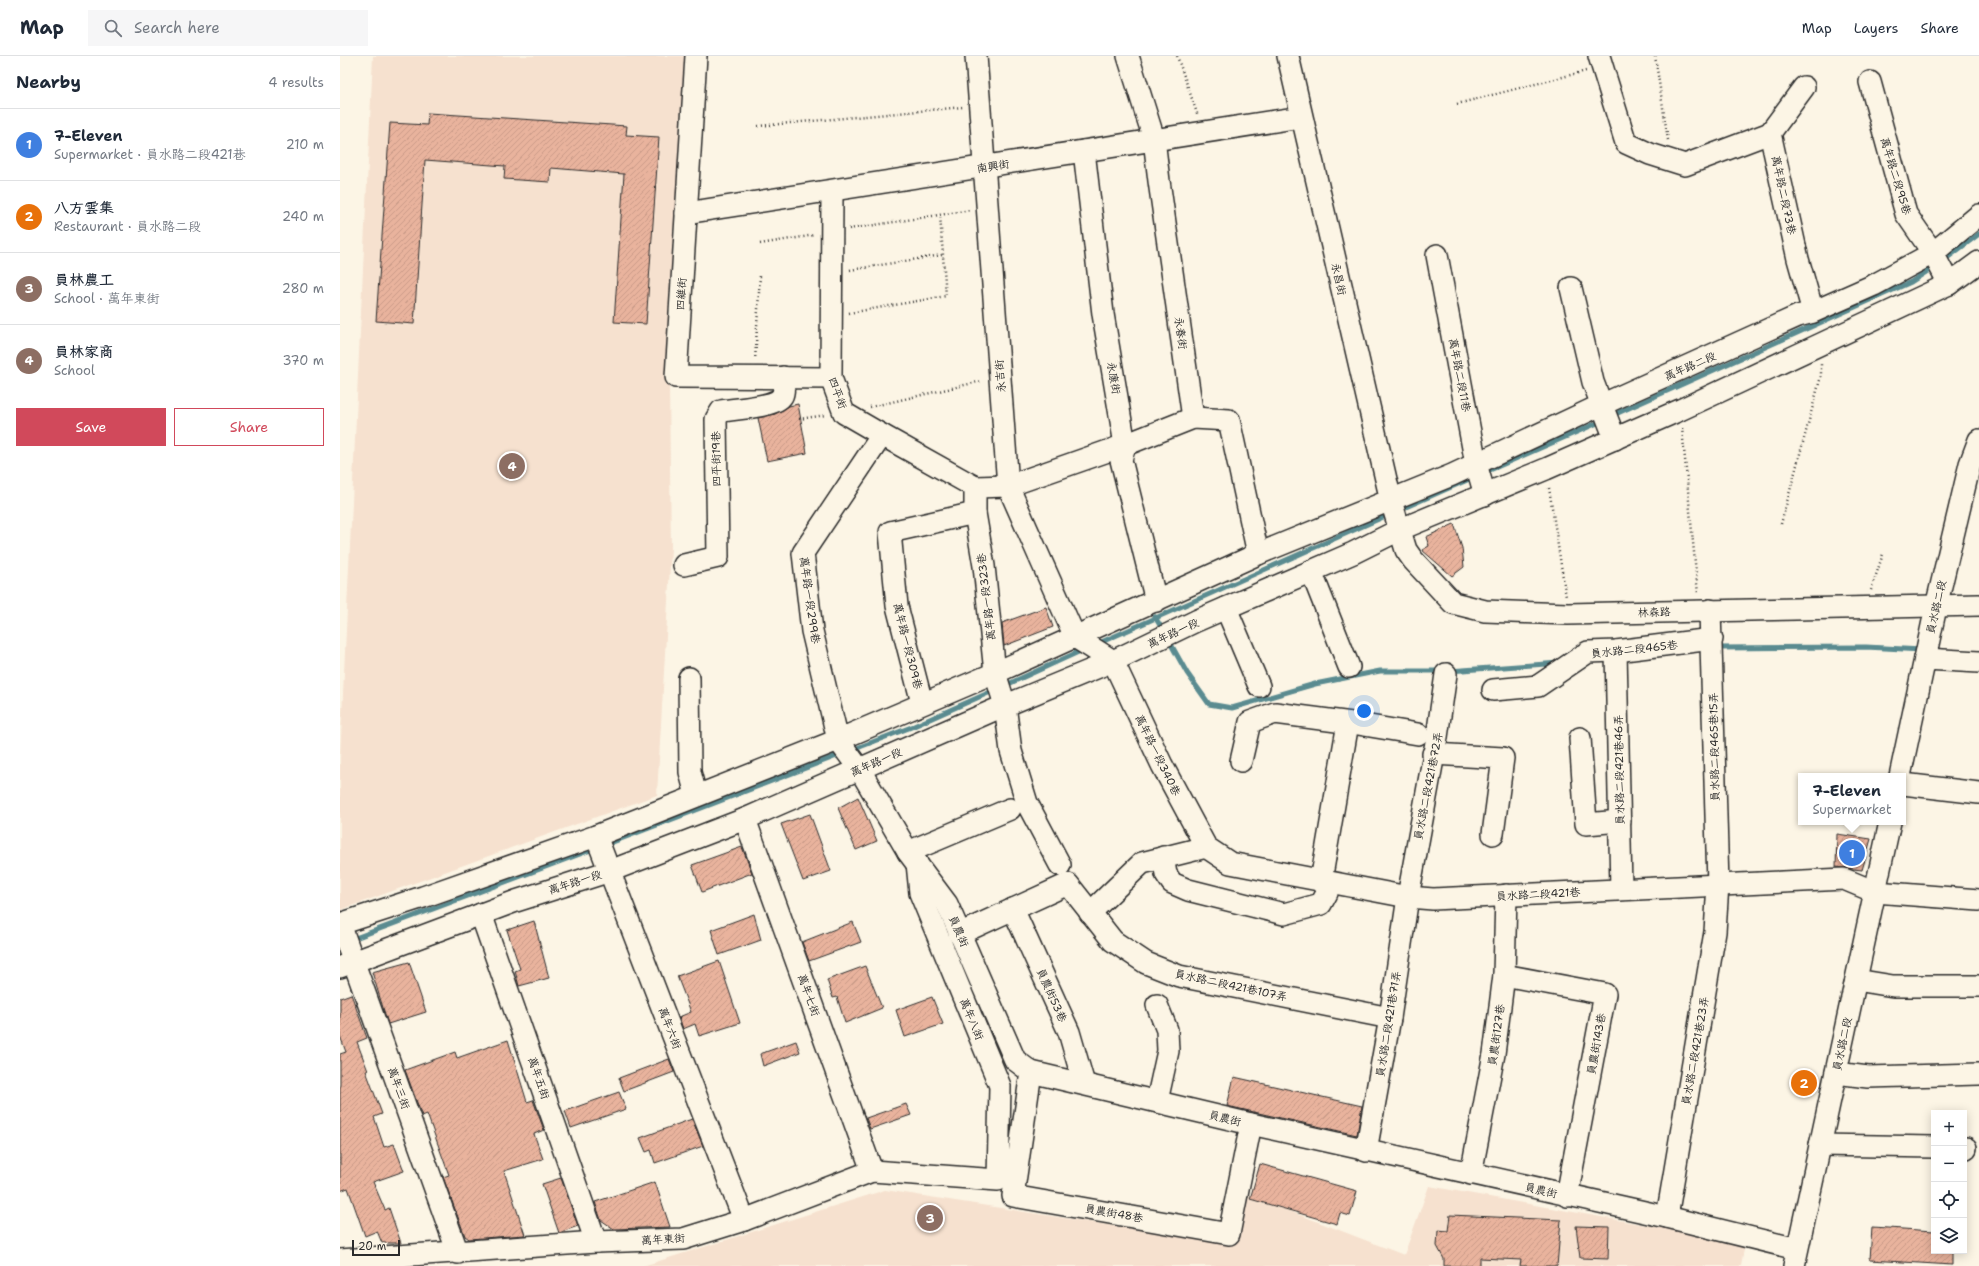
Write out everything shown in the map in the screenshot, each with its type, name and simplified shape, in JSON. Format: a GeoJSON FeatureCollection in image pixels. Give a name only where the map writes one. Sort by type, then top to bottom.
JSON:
{"type":"FeatureCollection","features":[{"type":"Feature","properties":{"kind":"street","name":"四維街"},"geometry":{"type":"LineString","coordinates":[[696,56],[676,376],[831,378]]}},
{"type":"Feature","properties":{"kind":"street","name":"永吉街"},"geometry":{"type":"LineString","coordinates":[[976,56],[1008,486],[1075,637]]}},
{"type":"Feature","properties":{"kind":"street","name":"永春街"},"geometry":{"type":"LineString","coordinates":[[1128,56],[1154,139],[1158,181],[1193,418]]}},
{"type":"Feature","properties":{"kind":"street","name":"永昌街"},"geometry":{"type":"LineString","coordinates":[[1288,56],[1391,501]]}},
{"type":"Feature","properties":{"kind":"street"},"geometry":{"type":"LineString","coordinates":[[1600,61],[1626,143],[1650,154],[1685,165],[1770,133],[1804,87]]}},
{"type":"Feature","properties":{"kind":"street","name":"萬年路二段95巷"},"geometry":{"type":"LineString","coordinates":[[1870,82],[1906,214],[1933,253],[1949,284]]}},
{"type":"Feature","properties":{"kind":"street","name":"南興街"},"geometry":{"type":"LineString","coordinates":[[686,213],[984,167],[1203,131],[1301,117]]}},
{"type":"Feature","properties":{"kind":"street","name":"萬年路二段73巷"},"geometry":{"type":"LineString","coordinates":[[1770,133],[1798,259],[1813,312]]}},
{"type":"Feature","properties":{"kind":"street","name":"永康街"},"geometry":{"type":"LineString","coordinates":[[1084,151],[1103,314],[1125,445],[1121,460],[1156,601]]}},
{"type":"Feature","properties":{"kind":"street","name":"四平街"},"geometry":{"type":"LineString","coordinates":[[832,191],[831,378],[844,413],[976,487]]}},
{"type":"Feature","properties":{"kind":"street","name":"萬年路二段"},"geometry":{"type":"LineString","coordinates":[[1391,501],[1476,464],[1601,405],[1798,316],[1813,312],[1874,286],[1933,253],[1979,215]]}},
{"type":"Feature","properties":{"kind":"street","name":"萬年路二段11巷"},"geometry":{"type":"LineString","coordinates":[[1438,255],[1476,464],[1485,495]]}},
{"type":"Feature","properties":{"kind":"street"},"geometry":{"type":"LineString","coordinates":[[1401,529],[1546,469],[1680,410],[1949,284],[1979,262]]}},
{"type":"Feature","properties":{"kind":"street"},"geometry":{"type":"LineString","coordinates":[[1571,288],[1593,382],[1615,438]]}},
{"type":"Feature","properties":{"kind":"street","name":"四平街19巷"},"geometry":{"type":"LineString","coordinates":[[684,565],[718,557],[716,419],[721,411],[774,403],[782,397],[784,390],[783,377]]}},
{"type":"Feature","properties":{"kind":"street"},"geometry":{"type":"LineString","coordinates":[[976,487],[1008,486],[1125,445],[1193,418],[1228,420],[1258,554]]}},
{"type":"Feature","properties":{"kind":"street","name":"萬年路一段299巷"},"geometry":{"type":"LineString","coordinates":[[838,740],[812,631],[802,553],[882,435]]}},
{"type":"Feature","properties":{"kind":"street","name":"員水路二段"},"geometry":{"type":"LineString","coordinates":[[1901,773],[1936,606],[1970,464],[1979,440]]}},
{"type":"Feature","properties":{"kind":"street","name":"萬年路一段323巷"},"geometry":{"type":"LineString","coordinates":[[976,487],[975,513],[984,566],[995,673],[1005,706],[1011,751],[1027,803],[1064,875]]}},
{"type":"Feature","properties":{"kind":"street"},"geometry":{"type":"LineString","coordinates":[[340,924],[423,897],[596,836],[696,795],[838,740],[995,673],[1258,554],[1391,501]]}},
{"type":"Feature","properties":{"kind":"street","name":"林森路"},"geometry":{"type":"LineString","coordinates":[[1391,501],[1401,529],[1406,550],[1413,560],[1453,603],[1485,611],[1568,614],[1979,605]]}},
{"type":"Feature","properties":{"kind":"street","name":"萬年路一段309巷"},"geometry":{"type":"LineString","coordinates":[[922,703],[897,606],[890,532],[975,513]]}},
{"type":"Feature","properties":{"kind":"street","name":"萬年路一段"},"geometry":{"type":"LineString","coordinates":[[347,965],[481,914],[610,872],[745,819],[1005,706],[1113,661],[1226,608],[1311,572],[1401,529]]}},
{"type":"Feature","properties":{"kind":"street"},"geometry":{"type":"LineString","coordinates":[[1311,572],[1349,666]]}},
{"type":"Feature","properties":{"kind":"street"},"geometry":{"type":"LineString","coordinates":[[1226,608],[1259,686]]}},
{"type":"Feature","properties":{"kind":"street","name":"員水路二段465巷15弄"},"geometry":{"type":"LineString","coordinates":[[1705,610],[1712,639],[1718,884]]}},
{"type":"Feature","properties":{"kind":"street"},"geometry":{"type":"LineString","coordinates":[[1075,637],[1113,661]]}},
{"type":"Feature","properties":{"kind":"street","name":"員水路二段465巷"},"geometry":{"type":"LineString","coordinates":[[1493,690],[1538,686],[1588,652],[1616,651],[1712,639]]}},
{"type":"Feature","properties":{"kind":"street","name":"員水路二段421巷46弄"},"geometry":{"type":"LineString","coordinates":[[1616,651],[1621,890]]}},
{"type":"Feature","properties":{"kind":"street"},"geometry":{"type":"LineString","coordinates":[[1924,659],[1979,662]]}},
{"type":"Feature","properties":{"kind":"street","name":"萬年路一段340巷"},"geometry":{"type":"LineString","coordinates":[[1113,661],[1162,766],[1206,847]]}},
{"type":"Feature","properties":{"kind":"street","name":"員水路二段421巷72弄"},"geometry":{"type":"LineString","coordinates":[[1408,897],[1437,737],[1446,674]]}},
{"type":"Feature","properties":{"kind":"street"},"geometry":{"type":"LineString","coordinates":[[690,678],[690,772],[696,795]]}},
{"type":"Feature","properties":{"kind":"street"},"geometry":{"type":"LineString","coordinates":[[1241,761],[1250,722],[1276,713],[1418,734]]}},
{"type":"Feature","properties":{"kind":"street"},"geometry":{"type":"LineString","coordinates":[[1162,857],[1166,874],[1172,883],[1188,890],[1284,914],[1321,904],[1327,893],[1327,887],[1321,881],[1348,723]]}},
{"type":"Feature","properties":{"kind":"street"},"geometry":{"type":"LineString","coordinates":[[1580,738],[1586,824],[1620,821]]}},
{"type":"Feature","properties":{"kind":"street","name":"員農街"},"geometry":{"type":"LineString","coordinates":[[838,740],[860,770],[912,858],[947,904],[1015,1060],[1031,1072],[1366,1151],[1667,1217],[1795,1258]]}},
{"type":"Feature","properties":{"kind":"street"},"geometry":{"type":"LineString","coordinates":[[1433,754],[1503,758],[1493,834]]}},
{"type":"Feature","properties":{"kind":"street"},"geometry":{"type":"LineString","coordinates":[[1906,784],[1979,793]]}},
{"type":"Feature","properties":{"kind":"street"},"geometry":{"type":"LineString","coordinates":[[912,858],[1010,809]]}},
{"type":"Feature","properties":{"kind":"street","name":"萬年七街"},"geometry":{"type":"LineString","coordinates":[[745,819],[872,1171]]}},
{"type":"Feature","properties":{"kind":"street","name":"員水路二段"},"geometry":{"type":"LineString","coordinates":[[1795,1258],[1889,825]]}},
{"type":"Feature","properties":{"kind":"street","name":"萬年六街"},"geometry":{"type":"LineString","coordinates":[[596,836],[744,1220]]}},
{"type":"Feature","properties":{"kind":"street"},"geometry":{"type":"LineString","coordinates":[[1090,913],[1142,863],[1206,847]]}},
{"type":"Feature","properties":{"kind":"street","name":"員水路二段421巷"},"geometry":{"type":"LineString","coordinates":[[1206,847],[1230,863],[1408,897],[1434,899],[1844,879],[1875,892],[1979,900]]}},
{"type":"Feature","properties":{"kind":"street","name":"萬年八街"},"geometry":{"type":"LineString","coordinates":[[912,858],[920,893],[1000,1086],[998,1180]]}},
{"type":"Feature","properties":{"kind":"street"},"geometry":{"type":"LineString","coordinates":[[959,934],[1013,909],[1064,875]]}},
{"type":"Feature","properties":{"kind":"street","name":"員水路二段421巷107弄"},"geometry":{"type":"LineString","coordinates":[[1064,875],[1090,913],[1113,941],[1146,963],[1179,976],[1390,1018]]}},
{"type":"Feature","properties":{"kind":"street","name":"員水路二段421巷23弄"},"geometry":{"type":"LineString","coordinates":[[1667,1217],[1715,932],[1718,884]]}},
{"type":"Feature","properties":{"kind":"street","name":"員農街127巷"},"geometry":{"type":"LineString","coordinates":[[1471,1174],[1494,1054],[1504,976],[1506,895]]}},
{"type":"Feature","properties":{"kind":"street","name":"員水路二段421巷71弄"},"geometry":{"type":"LineString","coordinates":[[1366,1151],[1390,1018],[1408,897]]}},
{"type":"Feature","properties":{"kind":"street","name":"員農街53巷"},"geometry":{"type":"LineString","coordinates":[[1013,909],[1069,1032],[1084,1084]]}},
{"type":"Feature","properties":{"kind":"street","name":"萬年五街"},"geometry":{"type":"LineString","coordinates":[[481,914],[596,1242]]}},
{"type":"Feature","properties":{"kind":"street","name":"萬年三街"},"geometry":{"type":"LineString","coordinates":[[340,924],[347,965],[458,1253]]}},
{"type":"Feature","properties":{"kind":"street","name":"員農街143巷"},"geometry":{"type":"LineString","coordinates":[[1504,976],[1605,994],[1567,1196]]}},
{"type":"Feature","properties":{"kind":"street"},"geometry":{"type":"LineString","coordinates":[[1856,980],[1893,986],[1979,986]]}},
{"type":"Feature","properties":{"kind":"street"},"geometry":{"type":"LineString","coordinates":[[1157,1005],[1167,1030],[1168,1051],[1157,1101]]}},
{"type":"Feature","properties":{"kind":"street","name":"員農街48巷"},"geometry":{"type":"LineString","coordinates":[[1031,1072],[1013,1196],[1229,1234],[1251,1124]]}},
{"type":"Feature","properties":{"kind":"street"},"geometry":{"type":"LineString","coordinates":[[1836,1073],[1868,1077],[1979,1074]]}},
{"type":"Feature","properties":{"kind":"street"},"geometry":{"type":"LineString","coordinates":[[1820,1145],[1931,1147]]}},
{"type":"Feature","properties":{"kind":"street","name":"萬年東街"},"geometry":{"type":"LineString","coordinates":[[340,1260],[458,1253],[596,1242],[683,1239],[744,1220],[872,1171],[998,1180]]}},
{"type":"Feature","properties":{"kind":"path"},"geometry":{"type":"LineString","coordinates":[[1177,56],[1203,131]]}},
{"type":"Feature","properties":{"kind":"path"},"geometry":{"type":"LineString","coordinates":[[1655,56],[1671,160]]}},
{"type":"Feature","properties":{"kind":"path"},"geometry":{"type":"LineString","coordinates":[[1457,104],[1600,61]]}},
{"type":"Feature","properties":{"kind":"path"},"geometry":{"type":"LineString","coordinates":[[758,126],[980,106]]}},
{"type":"Feature","properties":{"kind":"path"},"geometry":{"type":"LineString","coordinates":[[760,244],[987,208]]}},
{"type":"Feature","properties":{"kind":"path"},"geometry":{"type":"LineString","coordinates":[[831,316],[946,296],[940,215]]}},
{"type":"Feature","properties":{"kind":"path"},"geometry":{"type":"LineString","coordinates":[[832,273],[942,255]]}},
{"type":"Feature","properties":{"kind":"path"},"geometry":{"type":"LineString","coordinates":[[755,377],[760,276]]}},
{"type":"Feature","properties":{"kind":"path"},"geometry":{"type":"LineString","coordinates":[[1781,524],[1821,376],[1821,365],[1815,346]]}},
{"type":"Feature","properties":{"kind":"path"},"geometry":{"type":"LineString","coordinates":[[799,419],[844,413],[1000,376]]}},
{"type":"Feature","properties":{"kind":"path"},"geometry":{"type":"LineString","coordinates":[[1680,410],[1705,610]]}},
{"type":"Feature","properties":{"kind":"path"},"geometry":{"type":"LineString","coordinates":[[1546,469],[1568,614]]}},
{"type":"Feature","properties":{"kind":"path"},"geometry":{"type":"LineString","coordinates":[[1865,608],[1883,554]]}},
{"type":"Feature","properties":{"kind":"shaded area"},"geometry":{"type":"Polygon","coordinates":[[[373,56],[686,56],[669,385],[671,548],[657,795],[340,910],[340,758],[373,56]]]}},
{"type":"Feature","properties":{"kind":"shaded area"},"geometry":{"type":"Polygon","coordinates":[[[1429,1186],[1745,1243],[1741,1266],[643,1266],[885,1190],[1230,1244],[1243,1193],[1404,1255],[1429,1186]]]}},
{"type":"Feature","properties":{"kind":"building"},"geometry":{"type":"Polygon","coordinates":[[[428,113],[627,126],[626,135],[659,137],[646,324],[614,322],[624,174],[551,168],[550,182],[504,179],[505,166],[425,160],[414,324],[376,321],[390,123],[427,125],[428,113]]]}},
{"type":"Feature","properties":{"kind":"building"},"geometry":{"type":"Polygon","coordinates":[[[798,404],[807,453],[767,461],[758,418],[775,414],[789,406],[798,404]]]}},
{"type":"Feature","properties":{"kind":"building"},"geometry":{"type":"Polygon","coordinates":[[[1454,524],[1462,548],[1464,567],[1452,576],[1422,550],[1429,546],[1426,537],[1454,524]]]}},
{"type":"Feature","properties":{"kind":"building"},"geometry":{"type":"Polygon","coordinates":[[[1046,607],[1053,627],[1004,646],[1002,623],[1046,607]]]}},
{"type":"Feature","properties":{"kind":"building"},"geometry":{"type":"Polygon","coordinates":[[[858,797],[877,841],[856,850],[838,808],[858,797]]]}},
{"type":"Feature","properties":{"kind":"building"},"geometry":{"type":"Polygon","coordinates":[[[810,814],[831,871],[803,881],[781,824],[810,814]]]}},
{"type":"Feature","properties":{"kind":"building"},"geometry":{"type":"Polygon","coordinates":[[[1837,834],[1871,839],[1862,870],[1836,867],[1837,834]]]}},
{"type":"Feature","properties":{"kind":"building"},"geometry":{"type":"Polygon","coordinates":[[[742,847],[752,873],[702,892],[692,865],[742,847]]]}},
{"type":"Feature","properties":{"kind":"building"},"geometry":{"type":"Polygon","coordinates":[[[754,914],[761,940],[719,955],[711,930],[754,914]]]}},
{"type":"Feature","properties":{"kind":"building"},"geometry":{"type":"Polygon","coordinates":[[[534,921],[549,978],[519,986],[515,971],[520,969],[507,930],[534,921]]]}},
{"type":"Feature","properties":{"kind":"building"},"geometry":{"type":"Polygon","coordinates":[[[853,922],[861,942],[809,961],[802,942],[853,922]]]}},
{"type":"Feature","properties":{"kind":"building"},"geometry":{"type":"Polygon","coordinates":[[[719,961],[740,1023],[699,1036],[695,1024],[683,1029],[679,1017],[691,1012],[677,976],[719,961]]]}},
{"type":"Feature","properties":{"kind":"building"},"geometry":{"type":"Polygon","coordinates":[[[409,962],[426,1012],[388,1024],[372,972],[409,962]]]}},
{"type":"Feature","properties":{"kind":"building"},"geometry":{"type":"Polygon","coordinates":[[[865,966],[882,1008],[845,1023],[837,997],[833,998],[827,980],[865,966]]]}},
{"type":"Feature","properties":{"kind":"building"},"geometry":{"type":"Polygon","coordinates":[[[351,994],[367,1038],[357,1042],[382,1114],[374,1117],[384,1147],[394,1144],[404,1171],[373,1182],[385,1210],[389,1208],[401,1243],[382,1243],[377,1231],[365,1236],[348,1188],[340,1191],[340,1054],[346,1052],[340,1036],[340,998],[351,994]]]}},
{"type":"Feature","properties":{"kind":"building"},"geometry":{"type":"Polygon","coordinates":[[[932,997],[943,1024],[905,1037],[896,1010],[932,997]]]}},
{"type":"Feature","properties":{"kind":"building"},"geometry":{"type":"Polygon","coordinates":[[[508,1040],[527,1102],[533,1100],[544,1130],[534,1134],[543,1159],[504,1171],[525,1235],[469,1239],[465,1236],[443,1177],[449,1175],[427,1114],[422,1116],[405,1070],[455,1052],[457,1058],[508,1040]]]}},
{"type":"Feature","properties":{"kind":"building"},"geometry":{"type":"Polygon","coordinates":[[[796,1041],[800,1052],[763,1066],[760,1054],[796,1041]]]}},
{"type":"Feature","properties":{"kind":"building"},"geometry":{"type":"Polygon","coordinates":[[[669,1059],[674,1072],[624,1091],[619,1078],[669,1059]]]}},
{"type":"Feature","properties":{"kind":"building"},"geometry":{"type":"Polygon","coordinates":[[[1234,1077],[1362,1106],[1357,1135],[1227,1106],[1234,1077]]]}},
{"type":"Feature","properties":{"kind":"building"},"geometry":{"type":"Polygon","coordinates":[[[619,1092],[626,1109],[571,1128],[565,1111],[619,1092]]]}},
{"type":"Feature","properties":{"kind":"building"},"geometry":{"type":"Polygon","coordinates":[[[906,1104],[911,1115],[870,1129],[866,1118],[906,1104]]]}},
{"type":"Feature","properties":{"kind":"building"},"geometry":{"type":"Polygon","coordinates":[[[692,1119],[703,1146],[655,1163],[651,1150],[646,1152],[640,1138],[692,1119]]]}},
{"type":"Feature","properties":{"kind":"building"},"geometry":{"type":"Polygon","coordinates":[[[1260,1164],[1357,1191],[1350,1216],[1340,1213],[1337,1224],[1250,1199],[1260,1164]]]}},
{"type":"Feature","properties":{"kind":"building"},"geometry":{"type":"Polygon","coordinates":[[[561,1178],[578,1226],[559,1233],[542,1184],[561,1178]]]}},
{"type":"Feature","properties":{"kind":"building"},"geometry":{"type":"Polygon","coordinates":[[[655,1182],[670,1227],[614,1229],[601,1220],[595,1202],[655,1182]]]}},
{"type":"Feature","properties":{"kind":"building"},"geometry":{"type":"Polygon","coordinates":[[[1450,1215],[1561,1220],[1557,1266],[1520,1266],[1521,1260],[1480,1258],[1480,1266],[1444,1266],[1444,1259],[1437,1246],[1438,1230],[1448,1231],[1450,1215]]]}},
{"type":"Feature","properties":{"kind":"building"},"geometry":{"type":"Polygon","coordinates":[[[1576,1226],[1609,1227],[1608,1259],[1580,1258],[1576,1226]]]}},
{"type":"Feature","properties":{"kind":"building"},"geometry":{"type":"Polygon","coordinates":[[[1872,1227],[1931,1231],[1931,1254],[1952,1254],[1952,1265],[1870,1260],[1872,1227]]]}},
{"type":"Feature","properties":{"kind":"waterway"},"geometry":{"type":"LineString","coordinates":[[1943,261],[1979,234]]}},
{"type":"Feature","properties":{"kind":"waterway"},"geometry":{"type":"LineString","coordinates":[[1611,416],[1911,282],[1934,267]]}},
{"type":"Feature","properties":{"kind":"waterway"},"geometry":{"type":"LineString","coordinates":[[1483,473],[1602,421]]}},
{"type":"Feature","properties":{"kind":"waterway"},"geometry":{"type":"LineString","coordinates":[[1399,510],[1474,477]]}},
{"type":"Feature","properties":{"kind":"waterway"},"geometry":{"type":"LineString","coordinates":[[1097,644],[1390,514]]}},
{"type":"Feature","properties":{"kind":"waterway"},"geometry":{"type":"LineString","coordinates":[[1155,617],[1164,632]]}},
{"type":"Feature","properties":{"kind":"waterway"},"geometry":{"type":"LineString","coordinates":[[1168,639],[1187,673],[1209,704],[1232,708],[1315,684],[1380,671],[1441,671]]}},
{"type":"Feature","properties":{"kind":"waterway"},"geometry":{"type":"LineString","coordinates":[[1716,648],[1866,647],[1922,650]]}},
{"type":"Feature","properties":{"kind":"waterway"},"geometry":{"type":"LineString","coordinates":[[1004,686],[1085,649]]}},
{"type":"Feature","properties":{"kind":"waterway"},"geometry":{"type":"LineString","coordinates":[[1449,671],[1559,663]]}},
{"type":"Feature","properties":{"kind":"waterway"},"geometry":{"type":"LineString","coordinates":[[852,750],[914,726],[995,690]]}},
{"type":"Feature","properties":{"kind":"waterway"},"geometry":{"type":"LineString","coordinates":[[605,845],[842,754]]}},
{"type":"Feature","properties":{"kind":"waterway"},"geometry":{"type":"LineString","coordinates":[[350,940],[596,848]]}},
{"type":"Feature","properties":{"kind":"place","name":"員林家商"},"geometry":{"type":"Point","coordinates":[512,466]}},
{"type":"Feature","properties":{"kind":"place","name":"7-Eleven"},"geometry":{"type":"Point","coordinates":[1852,853]}},
{"type":"Feature","properties":{"kind":"place","name":"八方雲集"},"geometry":{"type":"Point","coordinates":[1804,1083]}},
{"type":"Feature","properties":{"kind":"place","name":"員林農工"},"geometry":{"type":"Point","coordinates":[930,1218]}}]}
